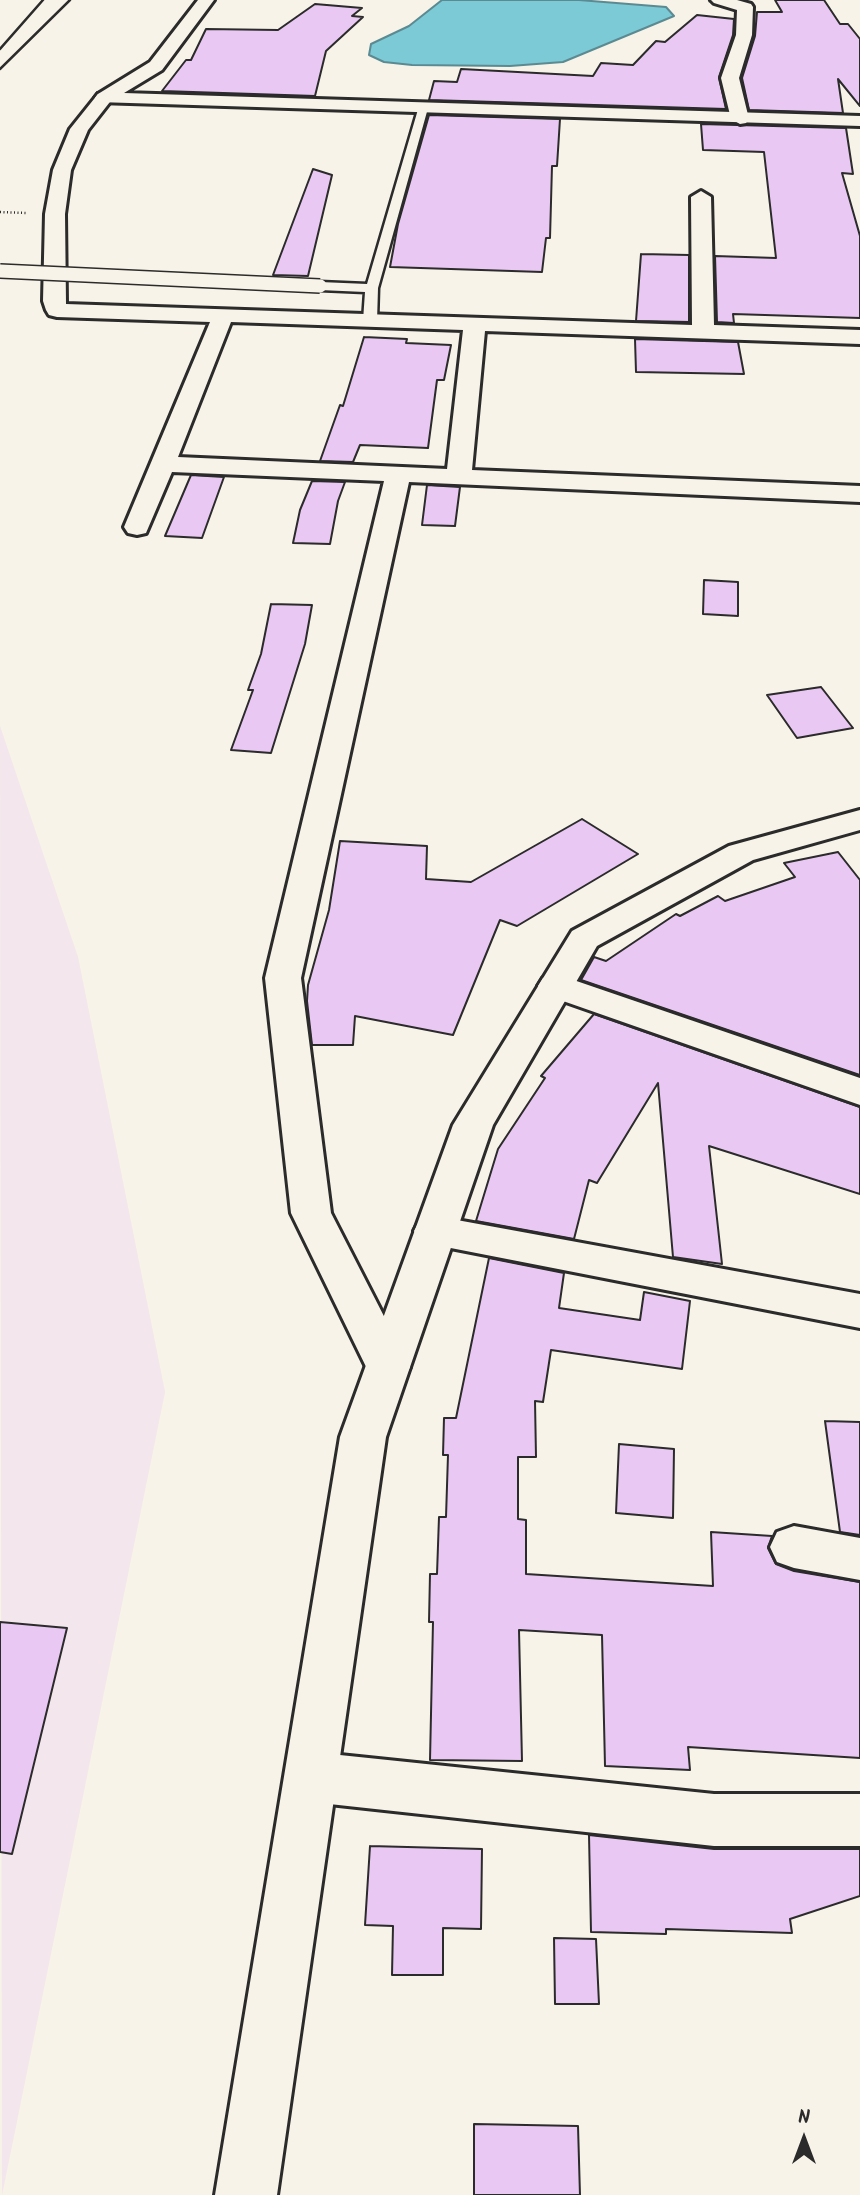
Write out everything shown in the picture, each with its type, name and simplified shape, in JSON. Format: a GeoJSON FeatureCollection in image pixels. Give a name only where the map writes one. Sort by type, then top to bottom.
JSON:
{"type":"FeatureCollection","features":[{"type":"Feature","properties":{"kind":"street"},"geometry":{"type":"LineString","coordinates":[[206,0],[156,66],[104,98],[79,129],[62,170],[55,214],[54,301],[57,310],[860,337]]}},
{"type":"Feature","properties":{"kind":"street"},"geometry":{"type":"LineString","coordinates":[[719,0],[746,7],[744,35],[730,78],[740,119]]}},
{"type":"Feature","properties":{"kind":"street"},"geometry":{"type":"LineString","coordinates":[[104,98],[860,121]]}},
{"type":"Feature","properties":{"kind":"street"},"geometry":{"type":"LineString","coordinates":[[701,197],[704,332]]}},
{"type":"Feature","properties":{"kind":"street"},"geometry":{"type":"LineString","coordinates":[[136,527],[223,316]]}},
{"type":"Feature","properties":{"kind":"street"},"geometry":{"type":"LineString","coordinates":[[459,477],[475,324]]}},
{"type":"Feature","properties":{"kind":"street"},"geometry":{"type":"LineString","coordinates":[[163,464],[860,494]]}},
{"type":"Feature","properties":{"kind":"street"},"geometry":{"type":"LineString","coordinates":[[388,1367],[311,1213],[283,978],[398,474]]}},
{"type":"Feature","properties":{"kind":"street"},"geometry":{"type":"LineString","coordinates":[[246,2195],[363,1437],[473,1125],[584,939],[741,853],[860,820]]}},
{"type":"Feature","properties":{"kind":"street"},"geometry":{"type":"LineString","coordinates":[[556,986],[860,1092]]}},
{"type":"Feature","properties":{"kind":"street"},"geometry":{"type":"LineString","coordinates":[[435,1231],[860,1311]]}},
{"type":"Feature","properties":{"kind":"street"},"geometry":{"type":"LineString","coordinates":[[794,1547],[860,1559]]}},
{"type":"Feature","properties":{"kind":"street"},"geometry":{"type":"LineString","coordinates":[[311,1777],[714,1820],[860,1820]]}},
{"type":"Feature","properties":{"kind":"lane"},"geometry":{"type":"LineString","coordinates":[[370,321],[372,288],[423,108]]}},
{"type":"Feature","properties":{"kind":"lane"},"geometry":{"type":"LineString","coordinates":[[0,271],[372,288]]}},
{"type":"Feature","properties":{"kind":"shaded area"},"geometry":{"type":"Polygon","coordinates":[[[0,726],[78,957],[165,1392],[2,2195],[0,726]]]}},
{"type":"Feature","properties":{"kind":"water"},"geometry":{"type":"Polygon","coordinates":[[[442,0],[579,0],[666,7],[674,16],[563,62],[510,66],[412,65],[384,62],[369,55],[371,44],[409,26],[442,0]]]}},
{"type":"Feature","properties":{"kind":"building"},"geometry":{"type":"Polygon","coordinates":[[[775,0],[824,0],[840,24],[848,24],[860,39],[860,106],[838,79],[843,113],[749,110],[742,78],[755,36],[757,12],[782,12],[775,0]]]}},
{"type":"Feature","properties":{"kind":"building"},"geometry":{"type":"Polygon","coordinates":[[[315,4],[362,8],[352,16],[363,17],[326,51],[315,96],[162,91],[186,60],[191,60],[206,29],[278,30],[315,4]]]}},
{"type":"Feature","properties":{"kind":"building"},"geometry":{"type":"Polygon","coordinates":[[[697,15],[734,19],[733,35],[719,77],[726,109],[429,100],[434,81],[457,82],[461,69],[593,76],[601,63],[633,65],[656,41],[665,42],[697,15]]]}},
{"type":"Feature","properties":{"kind":"building"},"geometry":{"type":"Polygon","coordinates":[[[429,115],[560,119],[557,166],[552,166],[550,238],[546,238],[542,272],[390,267],[398,224],[429,115]]]}},
{"type":"Feature","properties":{"kind":"building"},"geometry":{"type":"Polygon","coordinates":[[[701,124],[846,128],[853,174],[842,173],[860,236],[860,318],[733,314],[734,323],[717,322],[715,256],[776,258],[764,152],[703,150],[701,124]]]}},
{"type":"Feature","properties":{"kind":"building"},"geometry":{"type":"Polygon","coordinates":[[[313,169],[332,175],[308,276],[273,275],[313,169]]]}},
{"type":"Feature","properties":{"kind":"building"},"geometry":{"type":"Polygon","coordinates":[[[641,254],[689,255],[689,322],[636,321],[641,254]]]}},
{"type":"Feature","properties":{"kind":"building"},"geometry":{"type":"Polygon","coordinates":[[[364,337],[407,339],[406,343],[451,345],[444,380],[437,380],[428,448],[360,445],[353,462],[320,461],[340,405],[343,406],[364,337]]]}},
{"type":"Feature","properties":{"kind":"building"},"geometry":{"type":"Polygon","coordinates":[[[635,339],[738,342],[744,374],[636,372],[635,339]]]}},
{"type":"Feature","properties":{"kind":"building"},"geometry":{"type":"Polygon","coordinates":[[[191,475],[224,477],[202,538],[165,536],[191,475]]]}},
{"type":"Feature","properties":{"kind":"building"},"geometry":{"type":"Polygon","coordinates":[[[312,481],[345,482],[338,501],[330,544],[293,543],[300,510],[312,481]]]}},
{"type":"Feature","properties":{"kind":"building"},"geometry":{"type":"Polygon","coordinates":[[[427,485],[460,487],[455,526],[422,525],[427,485]]]}},
{"type":"Feature","properties":{"kind":"building"},"geometry":{"type":"Polygon","coordinates":[[[704,580],[738,582],[738,616],[703,614],[704,580]]]}},
{"type":"Feature","properties":{"kind":"building"},"geometry":{"type":"Polygon","coordinates":[[[271,604],[312,605],[305,644],[271,753],[231,750],[253,690],[248,690],[261,654],[271,604]]]}},
{"type":"Feature","properties":{"kind":"building"},"geometry":{"type":"Polygon","coordinates":[[[821,687],[853,728],[797,738],[767,695],[821,687]]]}},
{"type":"Feature","properties":{"kind":"building"},"geometry":{"type":"Polygon","coordinates":[[[582,819],[638,854],[517,926],[500,920],[453,1035],[355,1016],[353,1045],[312,1045],[308,985],[329,910],[340,841],[427,846],[426,879],[471,882],[582,819]]]}},
{"type":"Feature","properties":{"kind":"building"},"geometry":{"type":"Polygon","coordinates":[[[838,852],[860,880],[860,1075],[581,980],[594,957],[606,961],[676,914],[680,916],[718,896],[725,901],[795,877],[784,863],[838,852]]]}},
{"type":"Feature","properties":{"kind":"building"},"geometry":{"type":"Polygon","coordinates":[[[594,1014],[860,1107],[860,1194],[709,1146],[722,1264],[673,1257],[658,1083],[597,1183],[589,1180],[574,1239],[476,1221],[498,1149],[545,1078],[541,1076],[594,1014]]]}},
{"type":"Feature","properties":{"kind":"building"},"geometry":{"type":"Polygon","coordinates":[[[489,1258],[564,1273],[559,1308],[640,1320],[644,1292],[690,1301],[682,1369],[551,1350],[543,1402],[535,1401],[536,1457],[518,1457],[518,1519],[526,1520],[526,1574],[713,1586],[711,1532],[772,1536],[768,1548],[776,1564],[794,1571],[860,1582],[860,1758],[688,1747],[690,1770],[605,1766],[602,1635],[519,1630],[522,1761],[430,1760],[433,1622],[429,1622],[430,1574],[437,1574],[439,1517],[446,1517],[448,1455],[443,1455],[444,1418],[456,1418],[489,1258]]]}},
{"type":"Feature","properties":{"kind":"building"},"geometry":{"type":"Polygon","coordinates":[[[825,1421],[860,1422],[860,1535],[840,1532],[825,1421]]]}},
{"type":"Feature","properties":{"kind":"building"},"geometry":{"type":"Polygon","coordinates":[[[619,1444],[674,1449],[673,1518],[616,1513],[619,1444]]]}},
{"type":"Feature","properties":{"kind":"building"},"geometry":{"type":"Polygon","coordinates":[[[0,1622],[67,1628],[12,1854],[0,1852],[0,1622]]]}},
{"type":"Feature","properties":{"kind":"building"},"geometry":{"type":"Polygon","coordinates":[[[589,1835],[714,1849],[860,1849],[860,1896],[790,1919],[792,1933],[666,1929],[666,1934],[591,1932],[589,1835]]]}},
{"type":"Feature","properties":{"kind":"building"},"geometry":{"type":"Polygon","coordinates":[[[370,1846],[482,1849],[481,1929],[443,1928],[443,1975],[392,1975],[393,1926],[365,1925],[370,1846]]]}},
{"type":"Feature","properties":{"kind":"building"},"geometry":{"type":"Polygon","coordinates":[[[554,1938],[596,1939],[599,2004],[555,2004],[554,1938]]]}},
{"type":"Feature","properties":{"kind":"building"},"geometry":{"type":"Polygon","coordinates":[[[474,2124],[578,2126],[580,2195],[474,2195],[474,2124]]]}},
{"type":"Feature","properties":{"kind":"railway"},"geometry":{"type":"LineString","coordinates":[[0,49],[43,0]]}},
{"type":"Feature","properties":{"kind":"railway"},"geometry":{"type":"LineString","coordinates":[[0,69],[70,0]]}}]}
